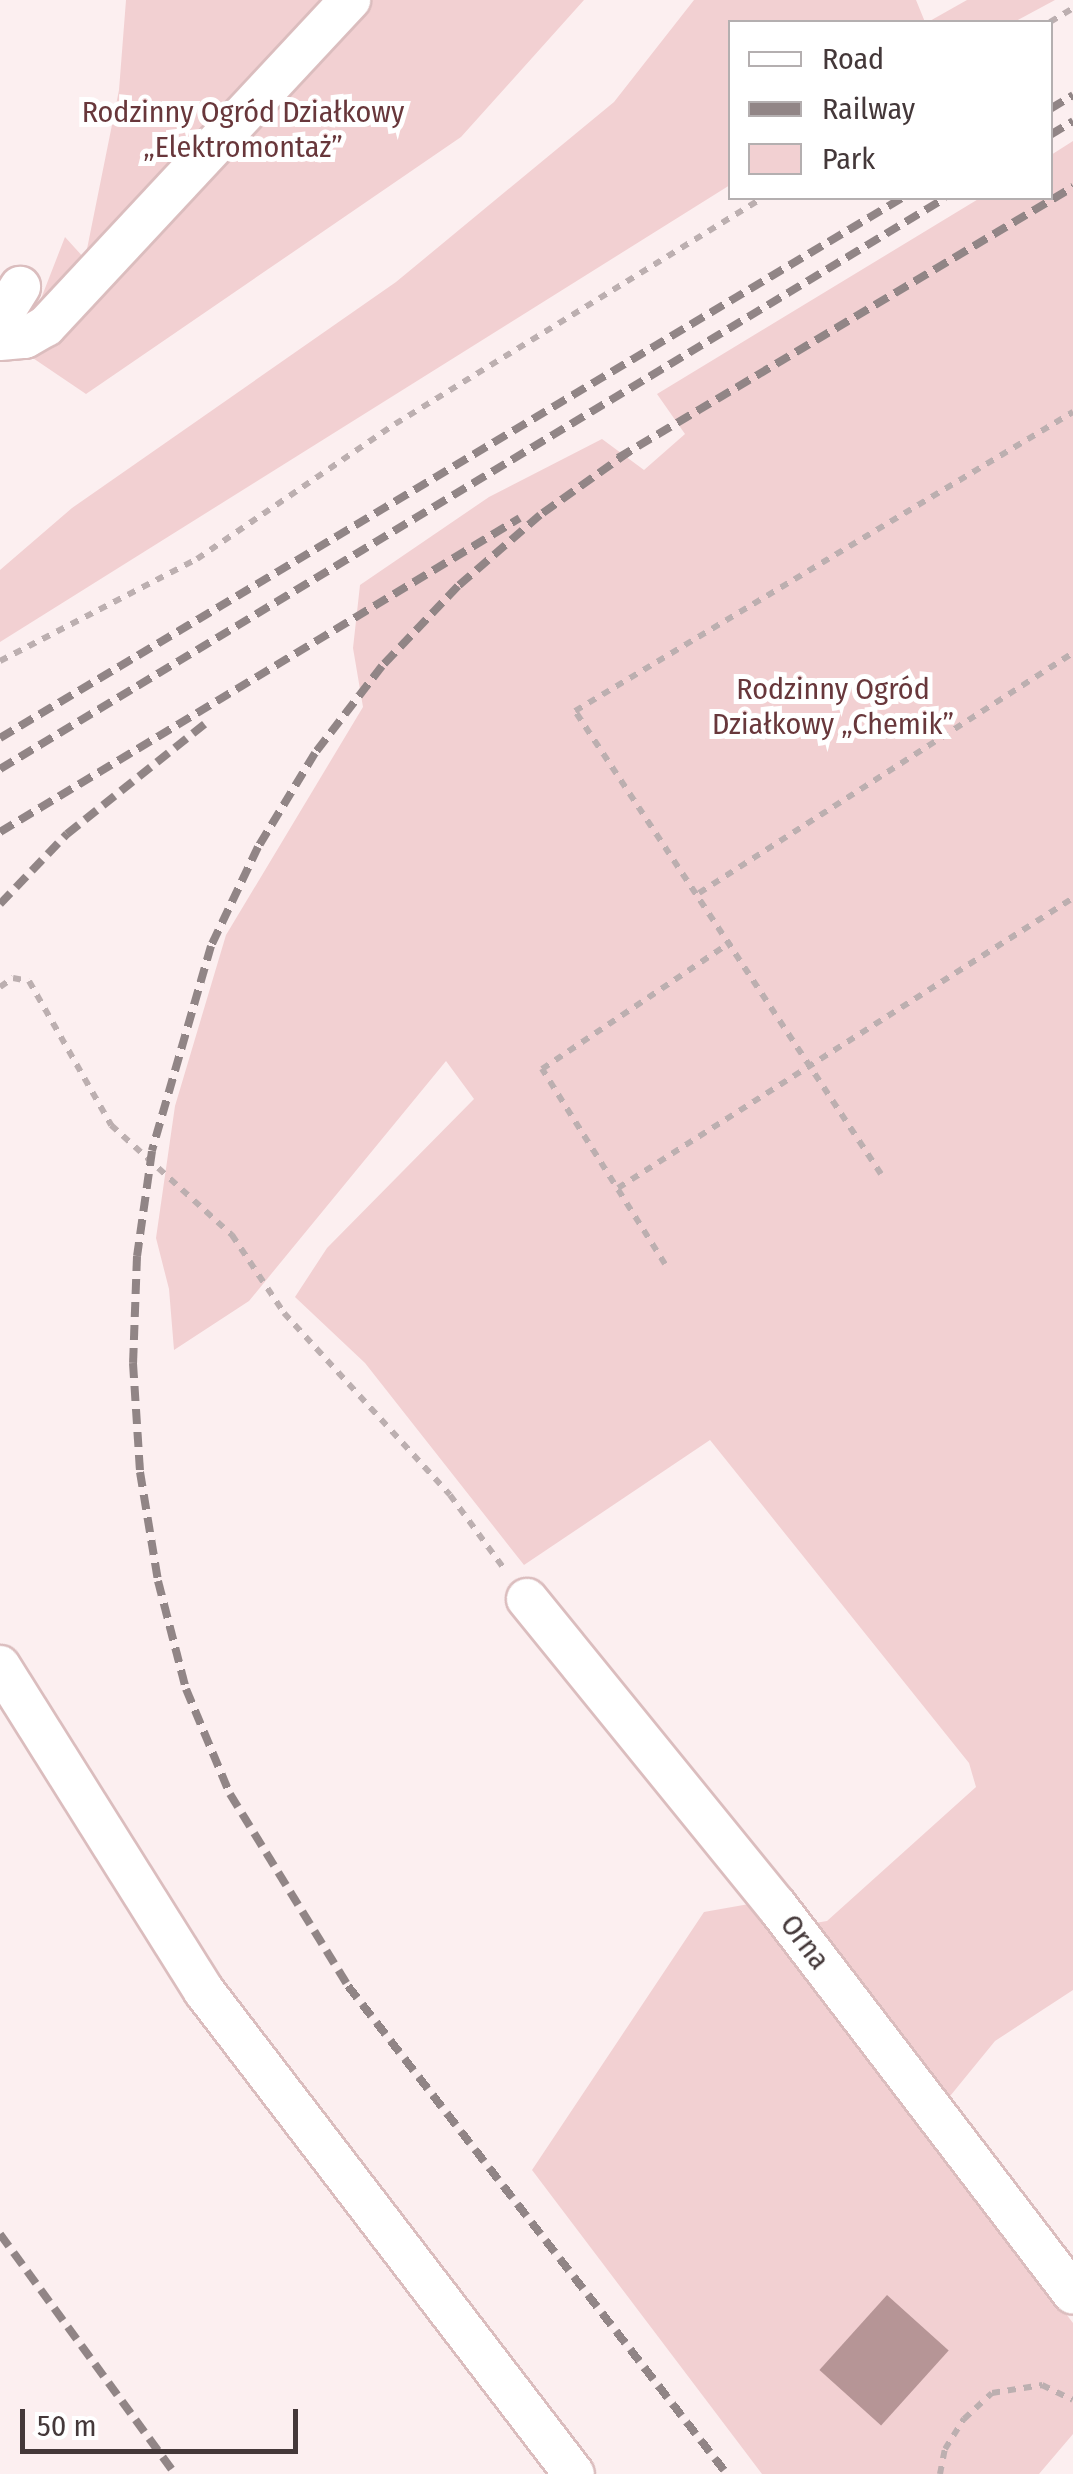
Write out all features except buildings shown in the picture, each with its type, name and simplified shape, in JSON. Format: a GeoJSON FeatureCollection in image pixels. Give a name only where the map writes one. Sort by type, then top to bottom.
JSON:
{"type":"FeatureCollection","features":[{"type":"Feature","properties":{"kind":"street"},"geometry":{"type":"LineString","coordinates":[[0,340],[25,338],[46,326],[350,0]]}},
{"type":"Feature","properties":{"kind":"street","name":"Orna"},"geometry":{"type":"LineString","coordinates":[[526,1599],[776,1904],[1073,2293]]}},
{"type":"Feature","properties":{"kind":"street"},"geometry":{"type":"LineString","coordinates":[[0,1666],[204,1991],[574,2474]]}},
{"type":"Feature","properties":{"kind":"path"},"geometry":{"type":"LineString","coordinates":[[0,660],[197,559],[395,424],[760,200]]}},
{"type":"Feature","properties":{"kind":"path"},"geometry":{"type":"LineString","coordinates":[[881,1174],[576,711],[1073,412]]}},
{"type":"Feature","properties":{"kind":"path"},"geometry":{"type":"LineString","coordinates":[[699,893],[1073,653]]}},
{"type":"Feature","properties":{"kind":"path"},"geometry":{"type":"LineString","coordinates":[[618,1188],[1073,898]]}},
{"type":"Feature","properties":{"kind":"path"},"geometry":{"type":"LineString","coordinates":[[666,1264],[542,1069],[731,942]]}},
{"type":"Feature","properties":{"kind":"path"},"geometry":{"type":"LineString","coordinates":[[0,987],[13,978],[30,981],[111,1125],[232,1236],[284,1313],[450,1496],[526,1599]]}},
{"type":"Feature","properties":{"kind":"path"},"geometry":{"type":"LineString","coordinates":[[940,2474],[945,2450],[964,2419],[992,2393],[1042,2385],[1073,2400]]}},
{"type":"Feature","properties":{"kind":"green space","name":"Rodzinny Ogród Działkowy „Elektromontaż”"},"geometry":{"type":"Polygon","coordinates":[[[126,0],[584,0],[461,137],[86,394],[21,350],[65,237],[85,259],[119,90],[126,0]]]}},
{"type":"Feature","properties":{"kind":"green space"},"geometry":{"type":"Polygon","coordinates":[[[694,0],[916,0],[924,20],[728,20],[728,186],[0,642],[0,570],[72,508],[396,282],[614,102],[694,0]]]}},
{"type":"Feature","properties":{"kind":"green space"},"geometry":{"type":"Polygon","coordinates":[[[967,0],[1055,0],[1018,20],[932,20],[967,0]]]}},
{"type":"Feature","properties":{"kind":"green space","name":"Rodzinny Ogród Działkowy „Chemik”"},"geometry":{"type":"Polygon","coordinates":[[[1073,141],[1073,1990],[995,2041],[924,2128],[1073,2323],[1073,2434],[1039,2474],[762,2474],[532,2170],[704,1912],[749,1904],[773,1930],[827,1921],[976,1787],[969,1763],[710,1440],[524,1565],[365,1363],[295,1297],[327,1248],[474,1099],[446,1061],[249,1301],[174,1350],[169,1289],[156,1238],[175,1106],[226,935],[363,707],[353,648],[360,585],[489,497],[602,439],[644,470],[685,434],[657,394],[977,200],[1053,200],[1053,154],[1073,141]]]}},
{"type":"Feature","properties":{"kind":"shaded area"},"geometry":{"type":"Polygon","coordinates":[[[887,2295],[949,2351],[881,2426],[819,2370],[887,2295]]]}},
{"type":"Feature","properties":{"kind":"railway"},"geometry":{"type":"LineString","coordinates":[[1053,107],[1073,95]]}},
{"type":"Feature","properties":{"kind":"railway"},"geometry":{"type":"LineString","coordinates":[[1053,133],[1073,121]]}},
{"type":"Feature","properties":{"kind":"railway"},"geometry":{"type":"LineString","coordinates":[[1053,199],[1073,187]]}},
{"type":"Feature","properties":{"kind":"railway"},"geometry":{"type":"LineString","coordinates":[[0,738],[899,200]]}},
{"type":"Feature","properties":{"kind":"railway"},"geometry":{"type":"LineString","coordinates":[[0,769],[942,200]]}},
{"type":"Feature","properties":{"kind":"railway"},"geometry":{"type":"LineString","coordinates":[[618,458],[1051,200]]}},
{"type":"Feature","properties":{"kind":"railway"},"geometry":{"type":"LineString","coordinates":[[630,451],[540,515],[458,586],[382,666],[315,753],[258,847],[211,946],[152,1151],[137,1256],[133,1363],[140,1472],[158,1581],[186,1689],[230,1794],[348,1986],[727,2474]]}},
{"type":"Feature","properties":{"kind":"railway"},"geometry":{"type":"LineString","coordinates":[[0,832],[520,518]]}},
{"type":"Feature","properties":{"kind":"railway"},"geometry":{"type":"LineString","coordinates":[[0,904],[67,834],[211,719]]}},
{"type":"Feature","properties":{"kind":"railway"},"geometry":{"type":"LineString","coordinates":[[0,2234],[175,2474]]}}]}
